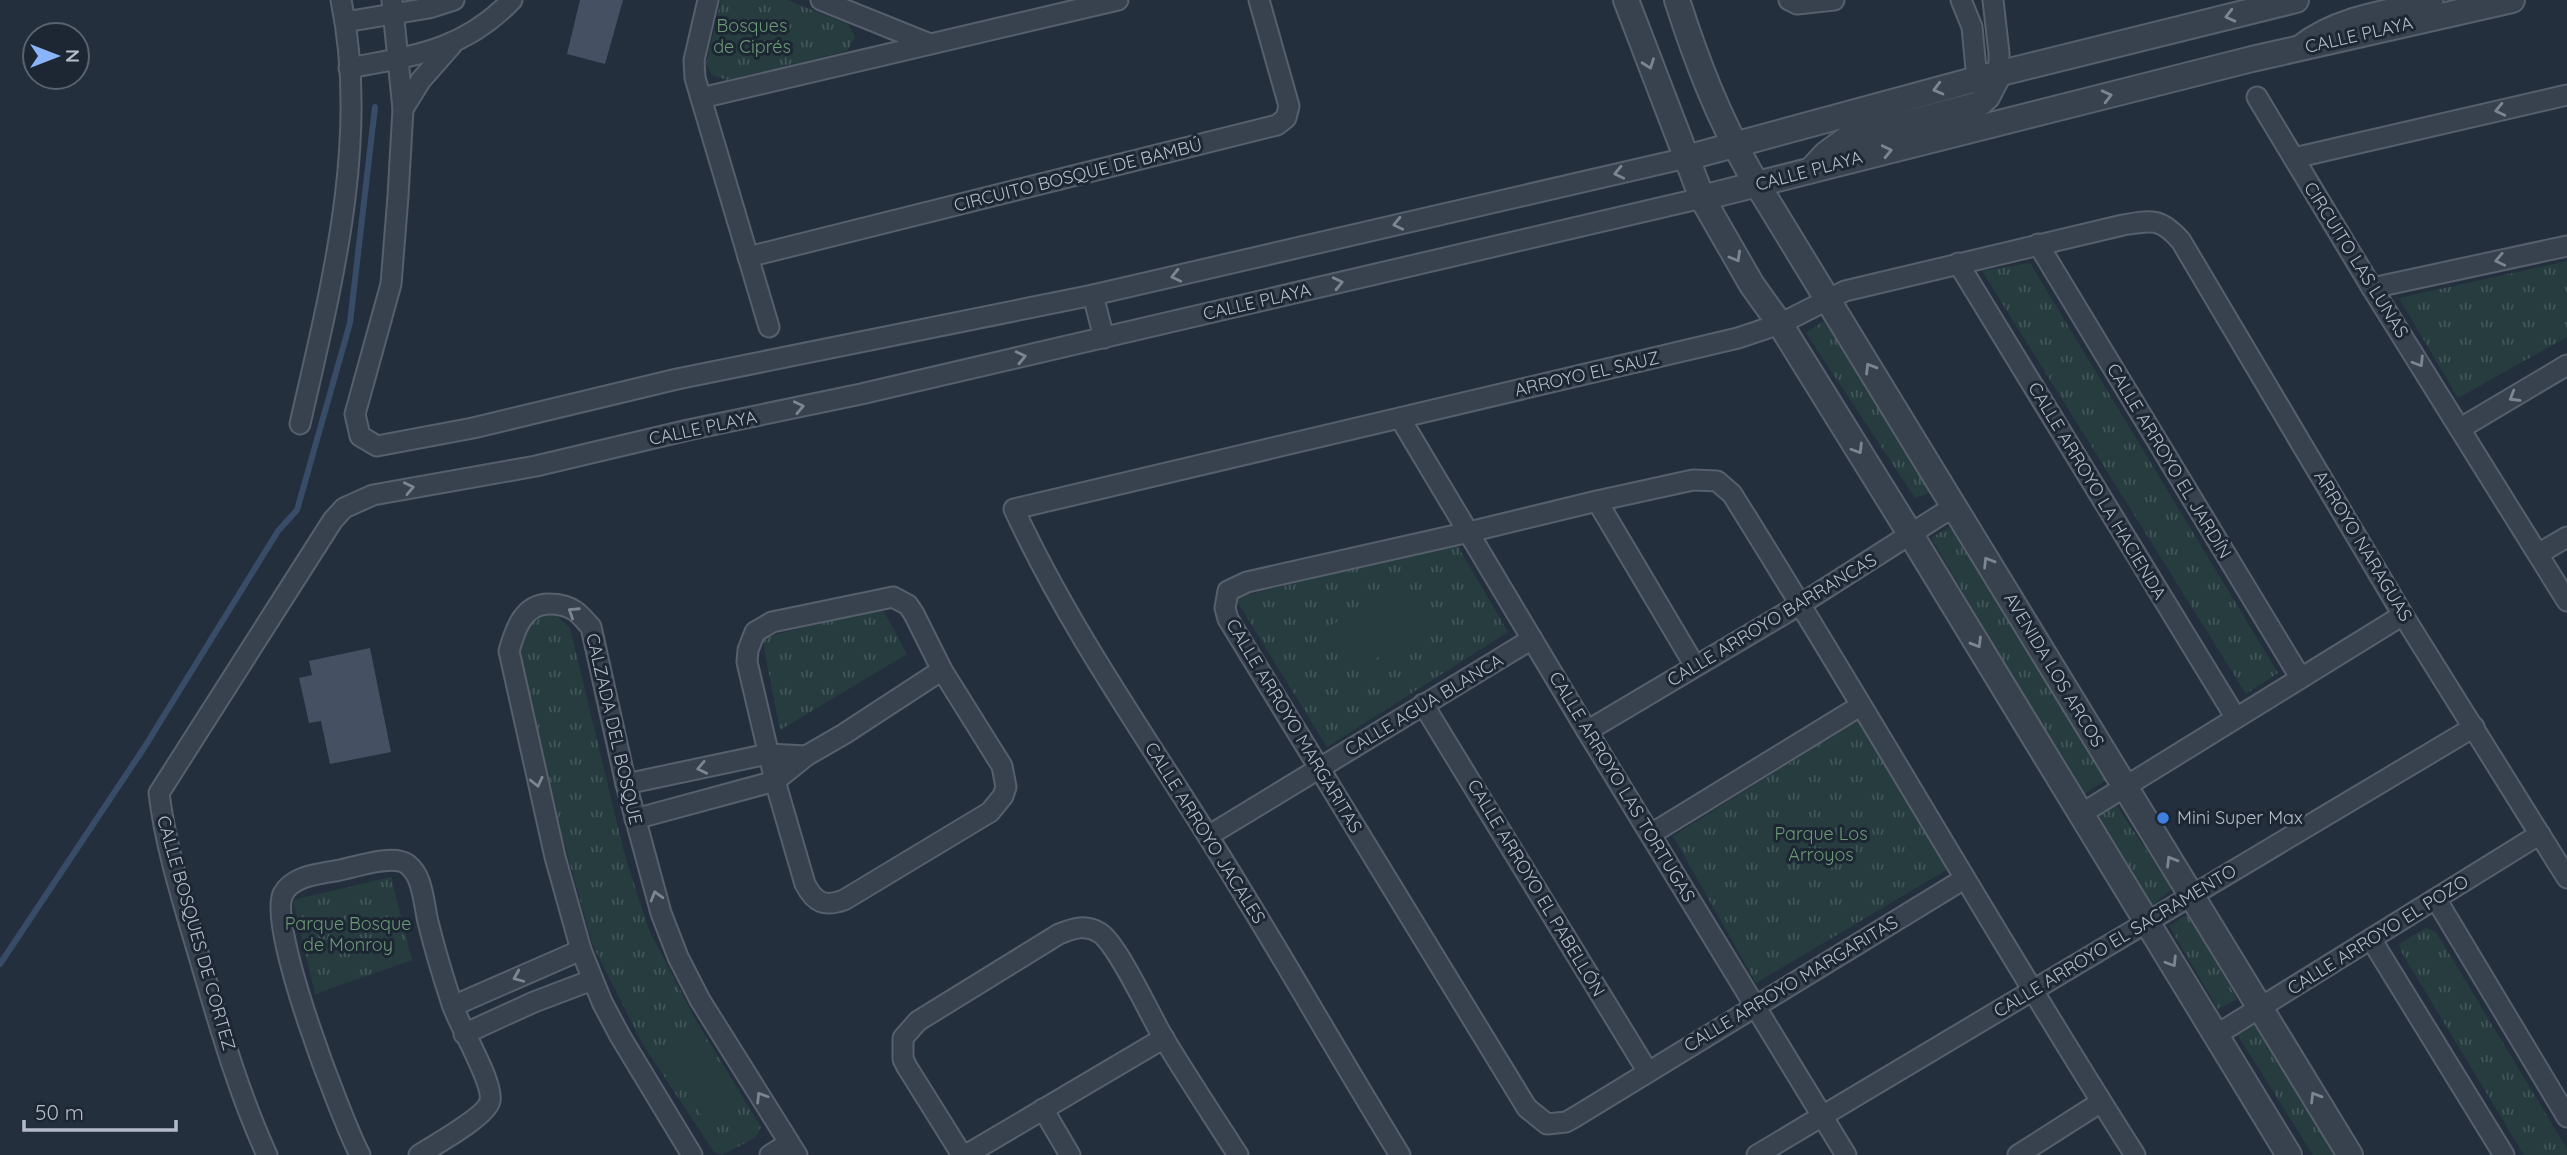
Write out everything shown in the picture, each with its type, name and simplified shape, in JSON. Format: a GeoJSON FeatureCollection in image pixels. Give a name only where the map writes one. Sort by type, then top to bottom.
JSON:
{"type":"FeatureCollection","features":[{"type":"Feature","properties":{"kind":"street"},"geometry":{"type":"LineString","coordinates":[[300,424],[332,280],[350,153],[349,68],[341,0]]}},
{"type":"Feature","properties":{"kind":"street"},"geometry":{"type":"LineString","coordinates":[[708,0],[694,60],[695,78],[769,327]]}},
{"type":"Feature","properties":{"kind":"street"},"geometry":{"type":"LineString","coordinates":[[821,0],[929,44]]}},
{"type":"Feature","properties":{"kind":"street"},"geometry":{"type":"LineString","coordinates":[[701,98],[1118,0]]}},
{"type":"Feature","properties":{"kind":"street","name":"CIRCUITO BOSQUE DE BAMBÚ"},"geometry":{"type":"LineString","coordinates":[[748,257],[1277,125],[1286,118],[1289,106],[1259,0]]}},
{"type":"Feature","properties":{"kind":"street"},"geometry":{"type":"LineString","coordinates":[[1626,0],[1702,198],[1752,285],[1780,324],[1911,535],[2289,1155]]}},
{"type":"Feature","properties":{"kind":"street","name":"AVENIDA LOS ARCOS"},"geometry":{"type":"LineString","coordinates":[[1676,0],[1702,76],[1733,144],[2350,1155]]}},
{"type":"Feature","properties":{"kind":"street"},"geometry":{"type":"LineString","coordinates":[[1789,0],[1797,4],[1834,0]]}},
{"type":"Feature","properties":{"kind":"street"},"geometry":{"type":"LineString","coordinates":[[1813,168],[1848,138],[1979,104],[1987,97],[1988,76],[1961,0]]}},
{"type":"Feature","properties":{"kind":"street"},"geometry":{"type":"LineString","coordinates":[[1988,76],[1999,53],[1993,0]]}},
{"type":"Feature","properties":{"kind":"street"},"geometry":{"type":"LineString","coordinates":[[392,7],[403,109],[391,284],[355,414],[360,436],[377,446],[473,428],[677,379],[1093,295],[1686,158],[1988,76],[2296,0]]}},
{"type":"Feature","properties":{"kind":"street"},"geometry":{"type":"LineString","coordinates":[[2293,50],[2325,28],[2362,16],[2432,0]]}},
{"type":"Feature","properties":{"kind":"street","name":"CALLE PLAYA"},"geometry":{"type":"LineString","coordinates":[[344,508],[373,495],[536,466],[688,430],[861,394],[1702,198],[1813,168],[2293,50],[2512,0]]}},
{"type":"Feature","properties":{"kind":"street"},"geometry":{"type":"LineString","coordinates":[[345,22],[392,7],[443,1]]}},
{"type":"Feature","properties":{"kind":"street"},"geometry":{"type":"LineString","coordinates":[[403,109],[421,80],[455,42],[510,1]]}},
{"type":"Feature","properties":{"kind":"street"},"geometry":{"type":"LineString","coordinates":[[349,68],[428,53],[455,42]]}},
{"type":"Feature","properties":{"kind":"street","name":"CIRCUITO LAS LUNAS"},"geometry":{"type":"LineString","coordinates":[[2567,95],[2294,158],[2567,601]]}},
{"type":"Feature","properties":{"kind":"street"},"geometry":{"type":"LineString","coordinates":[[2257,97],[2294,158]]}},
{"type":"Feature","properties":{"kind":"street","name":"ARROYO EL SAUZ"},"geometry":{"type":"LineString","coordinates":[[1014,509],[1738,338],[1780,324],[1844,291],[2038,244],[2123,225],[2154,221]]}},
{"type":"Feature","properties":{"kind":"street","name":"ARROYO NARAGUAS"},"geometry":{"type":"LineString","coordinates":[[2154,221],[2164,224],[2181,241],[2403,615],[2567,878]]}},
{"type":"Feature","properties":{"kind":"street","name":"CALLE ARROYO EL JARDÍN"},"geometry":{"type":"LineString","coordinates":[[2038,244],[2300,677]]}},
{"type":"Feature","properties":{"kind":"street"},"geometry":{"type":"LineString","coordinates":[[2372,288],[2567,246]]}},
{"type":"Feature","properties":{"kind":"street","name":"CALLE ARROYO LA HACIENDA"},"geometry":{"type":"LineString","coordinates":[[1958,263],[2236,718]]}},
{"type":"Feature","properties":{"kind":"street"},"geometry":{"type":"LineString","coordinates":[[1093,295],[1104,338]]}},
{"type":"Feature","properties":{"kind":"street"},"geometry":{"type":"LineString","coordinates":[[2461,428],[2567,365]]}},
{"type":"Feature","properties":{"kind":"street","name":"CALLE ARROYO LAS TORTUGAS"},"geometry":{"type":"LineString","coordinates":[[1400,418],[1846,1155]]}},
{"type":"Feature","properties":{"kind":"street","name":"CALLE ARROYO MARGARITAS"},"geometry":{"type":"LineString","coordinates":[[1964,879],[1566,1122],[1547,1124],[1527,1108],[1228,619],[1225,599],[1228,591],[1247,582],[1469,533],[1597,501],[1693,480],[1717,481],[1732,494],[1801,604],[1964,879],[2135,1155]]}},
{"type":"Feature","properties":{"kind":"street"},"geometry":{"type":"LineString","coordinates":[[1597,501],[1695,666]]}},
{"type":"Feature","properties":{"kind":"street","name":"CALLE BOSQUES DE CORTEZ"},"geometry":{"type":"LineString","coordinates":[[267,1155],[240,1086],[213,1002],[170,850],[159,793],[333,520],[344,508]]}},
{"type":"Feature","properties":{"kind":"street","name":"CALLE ARROYO JACALES"},"geometry":{"type":"LineString","coordinates":[[1014,509],[1036,555],[1108,679],[1208,836],[1400,1155]]}},
{"type":"Feature","properties":{"kind":"street","name":"CALLE ARROYO BARRANCAS"},"geometry":{"type":"LineString","coordinates":[[1587,731],[1801,604],[1942,514],[1956,509]]}},
{"type":"Feature","properties":{"kind":"street"},"geometry":{"type":"LineString","coordinates":[[2538,554],[2567,537]]}},
{"type":"Feature","properties":{"kind":"street"},"geometry":{"type":"LineString","coordinates":[[892,597],[908,605],[942,670],[1002,766],[1006,787],[1003,796],[990,812],[844,900],[823,904],[816,901],[805,884],[768,754],[747,662],[751,639],[755,632],[772,622],[892,597]]}},
{"type":"Feature","properties":{"kind":"street","name":"CALZADA DEL BOSQUE"},"geometry":{"type":"LineString","coordinates":[[692,1155],[620,1036],[592,980],[552,845],[509,651],[519,622],[535,607],[544,604],[564,606],[575,611],[591,627],[626,784],[660,914],[678,957],[701,1000],[793,1149]]}},
{"type":"Feature","properties":{"kind":"street"},"geometry":{"type":"LineString","coordinates":[[2081,814],[2403,615]]}},
{"type":"Feature","properties":{"kind":"street","name":"CALLE AGUA BLANCA"},"geometry":{"type":"LineString","coordinates":[[1208,836],[1532,639]]}},
{"type":"Feature","properties":{"kind":"street"},"geometry":{"type":"LineString","coordinates":[[635,819],[775,780],[806,756],[942,670]]}},
{"type":"Feature","properties":{"kind":"street","name":"CALLE ARROYO EL PABELLÓN"},"geometry":{"type":"LineString","coordinates":[[1423,704],[1648,1072]]}},
{"type":"Feature","properties":{"kind":"street"},"geometry":{"type":"LineString","coordinates":[[1651,834],[1860,706]]}},
{"type":"Feature","properties":{"kind":"street","name":"CALLE ARROYO EL SACRAMENTO"},"geometry":{"type":"LineString","coordinates":[[1757,1155],[2474,727]]}},
{"type":"Feature","properties":{"kind":"street"},"geometry":{"type":"LineString","coordinates":[[626,784],[768,754],[806,756]]}},
{"type":"Feature","properties":{"kind":"street","name":"CALLE ARROYO EL POZO"},"geometry":{"type":"LineString","coordinates":[[2216,1035],[2540,834]]}},
{"type":"Feature","properties":{"kind":"street"},"geometry":{"type":"LineString","coordinates":[[360,1155],[320,1057],[284,938],[281,897],[287,888],[307,877],[396,860],[405,863],[419,880],[453,1006],[487,1078],[490,1100],[480,1115],[419,1155]]}},
{"type":"Feature","properties":{"kind":"street"},"geometry":{"type":"LineString","coordinates":[[2436,899],[2567,1117]]}},
{"type":"Feature","properties":{"kind":"street"},"geometry":{"type":"LineString","coordinates":[[1164,1038],[964,1155],[903,1059],[903,1038],[918,1021],[1059,934],[1079,927],[1088,927],[1105,937],[1164,1038],[1238,1155]]}},
{"type":"Feature","properties":{"kind":"street"},"geometry":{"type":"LineString","coordinates":[[2371,939],[2504,1155]]}},
{"type":"Feature","properties":{"kind":"street"},"geometry":{"type":"LineString","coordinates":[[453,1006],[581,950]]}},
{"type":"Feature","properties":{"kind":"street"},"geometry":{"type":"LineString","coordinates":[[464,1034],[534,1002],[592,980]]}},
{"type":"Feature","properties":{"kind":"street"},"geometry":{"type":"LineString","coordinates":[[2018,1155],[2101,1102]]}},
{"type":"Feature","properties":{"kind":"street"},"geometry":{"type":"LineString","coordinates":[[1043,1109],[1070,1155]]}},
{"type":"Feature","properties":{"kind":"street"},"geometry":{"type":"LineString","coordinates":[[770,1155],[793,1149]]}},
{"type":"Feature","properties":{"kind":"green space","name":"Bosques de Ciprés"},"geometry":{"type":"Polygon","coordinates":[[[721,0],[787,0],[848,24],[855,37],[847,51],[727,80],[712,75],[706,64],[721,0]]]}},
{"type":"Feature","properties":{"kind":"green space"},"geometry":{"type":"Polygon","coordinates":[[[2567,261],[2567,337],[2458,398],[2399,298],[2567,261]]]}},
{"type":"Feature","properties":{"kind":"green space"},"geometry":{"type":"Polygon","coordinates":[[[2030,263],[2278,673],[2246,694],[1982,271],[2030,263]]]}},
{"type":"Feature","properties":{"kind":"green space"},"geometry":{"type":"Polygon","coordinates":[[[1824,321],[1935,491],[1915,498],[1806,333],[1824,321]]]}},
{"type":"Feature","properties":{"kind":"green space"},"geometry":{"type":"Polygon","coordinates":[[[1951,526],[2106,780],[2083,795],[1931,538],[1951,526]]]}},
{"type":"Feature","properties":{"kind":"green space"},"geometry":{"type":"Polygon","coordinates":[[[1456,543],[1508,632],[1327,747],[1235,598],[1456,543]]]}},
{"type":"Feature","properties":{"kind":"green space"},"geometry":{"type":"Polygon","coordinates":[[[1404,582],[1430,626],[1357,670],[1330,626],[1404,582]]]}},
{"type":"Feature","properties":{"kind":"green space"},"geometry":{"type":"Polygon","coordinates":[[[882,608],[907,654],[780,730],[762,638],[882,608]]]}},
{"type":"Feature","properties":{"kind":"green space"},"geometry":{"type":"Polygon","coordinates":[[[551,611],[570,628],[625,856],[649,930],[694,1017],[761,1127],[755,1138],[722,1155],[714,1152],[642,1043],[593,946],[562,835],[521,656],[526,626],[534,618],[551,611]]]}},
{"type":"Feature","properties":{"kind":"green space","name":"Parque Los Arroyos"},"geometry":{"type":"Polygon","coordinates":[[[1861,718],[1948,869],[1756,983],[1673,836],[1861,718]]]}},
{"type":"Feature","properties":{"kind":"green space"},"geometry":{"type":"Polygon","coordinates":[[[2115,803],[2172,889],[2153,905],[2096,814],[2115,803]]]}},
{"type":"Feature","properties":{"kind":"green space","name":"Parque Bosque de Monroy"},"geometry":{"type":"Polygon","coordinates":[[[391,877],[412,960],[315,994],[293,900],[391,877]]]}},
{"type":"Feature","properties":{"kind":"green space"},"geometry":{"type":"Polygon","coordinates":[[[2188,914],[2237,999],[2218,1009],[2169,926],[2188,914]]]}},
{"type":"Feature","properties":{"kind":"green space"},"geometry":{"type":"Polygon","coordinates":[[[2426,928],[2436,932],[2567,1149],[2567,1155],[2524,1155],[2402,953],[2399,944],[2426,928]]]}},
{"type":"Feature","properties":{"kind":"green space"},"geometry":{"type":"Polygon","coordinates":[[[2254,1025],[2337,1155],[2313,1155],[2237,1034],[2254,1025]]]}},
{"type":"Feature","properties":{"kind":"green space"},"geometry":{"type":"Polygon","coordinates":[[[701,1033],[742,1100],[707,1123],[667,1056],[701,1033]]]}},
{"type":"Feature","properties":{"kind":"building"},"geometry":{"type":"Polygon","coordinates":[[[580,0],[623,0],[605,64],[567,54],[580,0]]]}},
{"type":"Feature","properties":{"kind":"building"},"geometry":{"type":"Polygon","coordinates":[[[370,648],[391,752],[330,764],[321,721],[309,723],[299,678],[312,675],[309,661],[370,648]]]}},
{"type":"Feature","properties":{"kind":"waterway"},"geometry":{"type":"LineString","coordinates":[[0,964],[144,748],[278,531],[297,510],[350,323],[375,107]]}},
{"type":"Feature","properties":{"kind":"place","name":"Mini Super Max"},"geometry":{"type":"Point","coordinates":[2163,818]}}]}
